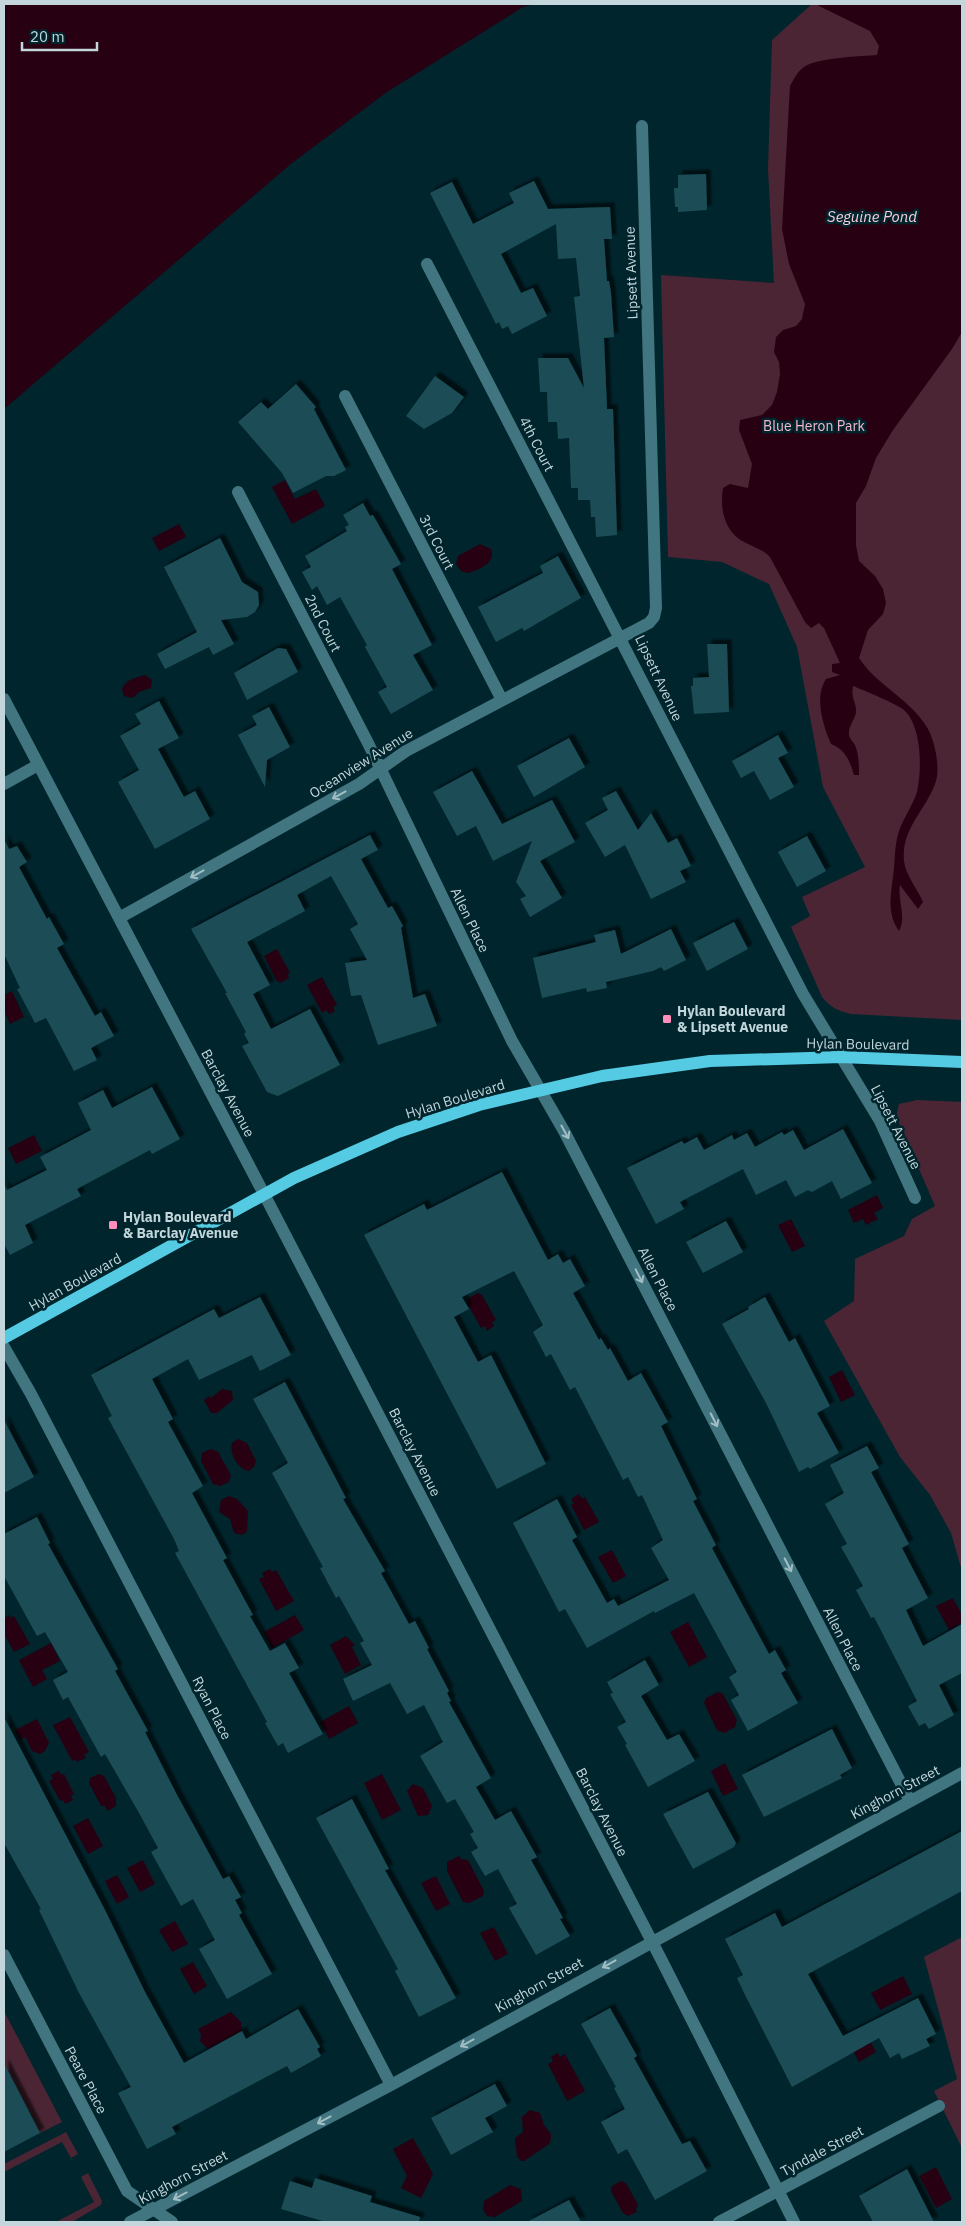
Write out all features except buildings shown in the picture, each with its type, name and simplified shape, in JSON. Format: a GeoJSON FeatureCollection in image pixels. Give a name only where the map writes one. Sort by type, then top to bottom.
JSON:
{"type":"FeatureCollection","features":[{"type":"Feature","properties":{"kind":"main road","name":"Hylan Boulevard"},"geometry":{"type":"LineString","coordinates":[[4,1338],[264,1194],[320,1166],[398,1132],[479,1105],[611,1074],[679,1064],[774,1058],[841,1057],[962,1062]]}},
{"type":"Feature","properties":{"kind":"street","name":"Lipsett Avenue"},"geometry":{"type":"LineString","coordinates":[[642,126],[656,608],[654,618],[649,623],[621,638],[803,994],[880,1122],[915,1198]]}},
{"type":"Feature","properties":{"kind":"street","name":"4th Court"},"geometry":{"type":"LineString","coordinates":[[427,264],[621,638]]}},
{"type":"Feature","properties":{"kind":"street","name":"3rd Court"},"geometry":{"type":"LineString","coordinates":[[345,396],[502,700]]}},
{"type":"Feature","properties":{"kind":"street","name":"2nd Court"},"geometry":{"type":"LineString","coordinates":[[238,492],[380,769]]}},
{"type":"Feature","properties":{"kind":"street","name":"Oceanview Avenue"},"geometry":{"type":"LineString","coordinates":[[119,918],[359,784],[406,752],[621,638]]}},
{"type":"Feature","properties":{"kind":"street","name":"Barclay Avenue"},"geometry":{"type":"LineString","coordinates":[[4,699],[264,1194],[652,1941],[794,2222]]}},
{"type":"Feature","properties":{"kind":"street"},"geometry":{"type":"LineString","coordinates":[[4,784],[38,765]]}},
{"type":"Feature","properties":{"kind":"street","name":"Allen Place"},"geometry":{"type":"LineString","coordinates":[[380,769],[512,1041],[564,1131],[910,1801]]}},
{"type":"Feature","properties":{"kind":"street","name":"Ryan Place"},"geometry":{"type":"LineString","coordinates":[[4,1347],[32,1394],[391,2085]]}},
{"type":"Feature","properties":{"kind":"street","name":"Kinghorn Street"},"geometry":{"type":"LineString","coordinates":[[130,2222],[391,2085],[962,1773]]}},
{"type":"Feature","properties":{"kind":"street","name":"Peare Place"},"geometry":{"type":"LineString","coordinates":[[4,1955],[127,2191],[172,2222]]}},
{"type":"Feature","properties":{"kind":"street","name":"Tyndale Street"},"geometry":{"type":"LineString","coordinates":[[719,2222],[939,2106]]}},
{"type":"Feature","properties":{"kind":"green space","name":"Blue Heron Park"},"geometry":{"type":"Polygon","coordinates":[[[812,4],[962,4],[962,1020],[851,1014],[835,1008],[822,997],[791,927],[810,916],[802,897],[865,867],[823,787],[797,647],[769,584],[722,562],[668,557],[661,275],[774,283],[768,169],[772,40],[812,4]]]}},
{"type":"Feature","properties":{"kind":"green space"},"geometry":{"type":"Polygon","coordinates":[[[917,1100],[962,1102],[962,1571],[951,1533],[930,1495],[900,1457],[824,1321],[854,1301],[855,1259],[904,1236],[912,1219],[935,1206],[896,1116],[899,1104],[917,1100]]]}},
{"type":"Feature","properties":{"kind":"green space"},"geometry":{"type":"Polygon","coordinates":[[[962,1937],[962,2148],[934,2091],[957,2079],[924,1957],[962,1937]]]}},
{"type":"Feature","properties":{"kind":"green space"},"geometry":{"type":"Polygon","coordinates":[[[4,2011],[62,2122],[40,2133],[4,2063],[4,2011]]]}},
{"type":"Feature","properties":{"kind":"green space"},"geometry":{"type":"Polygon","coordinates":[[[66,2132],[78,2154],[71,2158],[62,2142],[4,2172],[4,2164],[66,2132]]]}},
{"type":"Feature","properties":{"kind":"green space"},"geometry":{"type":"Polygon","coordinates":[[[88,2173],[102,2201],[101,2205],[72,2222],[56,2222],[94,2202],[81,2177],[88,2173]]]}},
{"type":"Feature","properties":{"kind":"water"},"geometry":{"type":"Polygon","coordinates":[[[4,4],[536,4],[523,7],[387,92],[292,163],[4,409],[4,4]]]}},
{"type":"Feature","properties":{"kind":"water","name":"Seguine Pond"},"geometry":{"type":"Polygon","coordinates":[[[815,4],[962,4],[962,332],[952,349],[893,430],[876,458],[866,486],[856,503],[856,545],[859,561],[875,576],[883,589],[886,603],[883,614],[868,630],[859,658],[875,677],[921,718],[931,734],[937,763],[935,784],[910,830],[904,850],[905,866],[923,902],[918,909],[900,885],[902,920],[899,931],[892,916],[891,908],[895,850],[901,826],[917,792],[920,772],[918,738],[911,718],[901,708],[853,686],[852,693],[856,713],[849,735],[857,751],[859,762],[859,775],[854,775],[846,756],[840,749],[831,744],[821,711],[822,686],[826,679],[840,675],[832,672],[832,664],[840,663],[824,628],[819,623],[811,628],[805,622],[770,557],[763,551],[739,539],[729,528],[724,516],[722,502],[723,488],[730,484],[748,488],[752,464],[739,430],[740,420],[762,415],[772,405],[777,392],[780,374],[779,362],[774,352],[776,337],[783,330],[796,326],[802,319],[805,304],[789,264],[782,229],[790,86],[799,71],[810,64],[839,58],[877,55],[879,46],[870,31],[815,4]]]}},
{"type":"Feature","properties":{"kind":"water"},"geometry":{"type":"Polygon","coordinates":[[[285,480],[295,499],[316,489],[325,506],[292,524],[272,487],[285,480]]]}},
{"type":"Feature","properties":{"kind":"water"},"geometry":{"type":"Polygon","coordinates":[[[179,524],[186,537],[159,551],[152,538],[179,524]]]}},
{"type":"Feature","properties":{"kind":"water"},"geometry":{"type":"Polygon","coordinates":[[[480,544],[491,549],[492,554],[489,562],[469,573],[461,571],[456,564],[458,556],[480,544]]]}},
{"type":"Feature","properties":{"kind":"water"},"geometry":{"type":"Polygon","coordinates":[[[145,675],[152,680],[151,688],[139,692],[133,698],[124,696],[122,690],[126,683],[145,675]]]}},
{"type":"Feature","properties":{"kind":"water"},"geometry":{"type":"Polygon","coordinates":[[[277,949],[290,973],[288,974],[289,978],[280,983],[276,980],[264,956],[277,949]]]}},
{"type":"Feature","properties":{"kind":"water"},"geometry":{"type":"Polygon","coordinates":[[[322,977],[337,1005],[333,1007],[335,1011],[329,1014],[326,1010],[322,1013],[307,985],[322,977]]]}},
{"type":"Feature","properties":{"kind":"water"},"geometry":{"type":"Polygon","coordinates":[[[12,991],[24,1017],[10,1024],[4,1011],[4,995],[12,991]]]}},
{"type":"Feature","properties":{"kind":"water"},"geometry":{"type":"Polygon","coordinates":[[[34,1135],[42,1151],[16,1164],[8,1148],[34,1135]]]}},
{"type":"Feature","properties":{"kind":"water"},"geometry":{"type":"Polygon","coordinates":[[[877,1195],[883,1208],[874,1213],[878,1219],[866,1225],[863,1219],[854,1223],[848,1210],[877,1195]]]}},
{"type":"Feature","properties":{"kind":"water"},"geometry":{"type":"Polygon","coordinates":[[[791,1219],[805,1246],[792,1252],[778,1225],[791,1219]]]}},
{"type":"Feature","properties":{"kind":"water"},"geometry":{"type":"Polygon","coordinates":[[[478,1293],[482,1295],[496,1320],[492,1322],[494,1326],[487,1331],[485,1326],[481,1328],[467,1303],[468,1298],[478,1293]]]}},
{"type":"Feature","properties":{"kind":"water"},"geometry":{"type":"Polygon","coordinates":[[[842,1370],[855,1395],[841,1402],[829,1377],[842,1370]]]}},
{"type":"Feature","properties":{"kind":"water"},"geometry":{"type":"Polygon","coordinates":[[[222,1389],[232,1391],[233,1400],[217,1413],[211,1413],[204,1400],[209,1396],[211,1398],[222,1389]]]}},
{"type":"Feature","properties":{"kind":"water"},"geometry":{"type":"Polygon","coordinates":[[[238,1439],[247,1443],[256,1461],[254,1467],[249,1471],[241,1468],[233,1456],[232,1443],[238,1439]]]}},
{"type":"Feature","properties":{"kind":"water"},"geometry":{"type":"Polygon","coordinates":[[[211,1449],[218,1452],[231,1475],[229,1482],[220,1486],[213,1484],[201,1461],[202,1453],[211,1449]]]}},
{"type":"Feature","properties":{"kind":"water"},"geometry":{"type":"Polygon","coordinates":[[[579,1494],[582,1499],[585,1497],[599,1522],[584,1530],[571,1505],[574,1503],[571,1499],[579,1494]]]}},
{"type":"Feature","properties":{"kind":"water"},"geometry":{"type":"Polygon","coordinates":[[[229,1496],[237,1499],[248,1511],[247,1531],[243,1535],[234,1533],[230,1519],[219,1512],[221,1500],[229,1496]]]}},
{"type":"Feature","properties":{"kind":"water"},"geometry":{"type":"Polygon","coordinates":[[[612,1550],[626,1576],[613,1583],[598,1557],[612,1550]]]}},
{"type":"Feature","properties":{"kind":"water"},"geometry":{"type":"Polygon","coordinates":[[[270,1569],[272,1572],[276,1570],[294,1601],[276,1611],[259,1579],[264,1577],[262,1573],[270,1569]]]}},
{"type":"Feature","properties":{"kind":"water"},"geometry":{"type":"Polygon","coordinates":[[[953,1598],[962,1615],[962,1623],[949,1630],[936,1606],[953,1598]]]}},
{"type":"Feature","properties":{"kind":"water"},"geometry":{"type":"Polygon","coordinates":[[[9,1615],[11,1618],[14,1616],[30,1644],[14,1652],[4,1634],[4,1618],[9,1615]]]}},
{"type":"Feature","properties":{"kind":"water"},"geometry":{"type":"Polygon","coordinates":[[[295,1615],[304,1630],[272,1648],[264,1632],[295,1615]]]}},
{"type":"Feature","properties":{"kind":"water"},"geometry":{"type":"Polygon","coordinates":[[[688,1622],[707,1657],[689,1667],[670,1632],[688,1622]]]}},
{"type":"Feature","properties":{"kind":"water"},"geometry":{"type":"Polygon","coordinates":[[[346,1636],[355,1645],[352,1647],[361,1665],[345,1674],[330,1645],[346,1636]]]}},
{"type":"Feature","properties":{"kind":"water"},"geometry":{"type":"Polygon","coordinates":[[[51,1643],[60,1661],[42,1670],[47,1679],[33,1687],[19,1660],[51,1643]]]}},
{"type":"Feature","properties":{"kind":"water"},"geometry":{"type":"Polygon","coordinates":[[[718,1692],[723,1694],[737,1720],[735,1727],[724,1733],[717,1730],[704,1703],[706,1698],[718,1692]]]}},
{"type":"Feature","properties":{"kind":"water"},"geometry":{"type":"Polygon","coordinates":[[[349,1706],[358,1723],[329,1739],[320,1722],[349,1706]]]}},
{"type":"Feature","properties":{"kind":"water"},"geometry":{"type":"Polygon","coordinates":[[[70,1717],[89,1752],[84,1755],[86,1758],[77,1762],[76,1759],[72,1761],[53,1725],[70,1717]]]}},
{"type":"Feature","properties":{"kind":"water"},"geometry":{"type":"Polygon","coordinates":[[[37,1719],[49,1743],[45,1751],[40,1754],[32,1751],[25,1737],[20,1740],[15,1730],[37,1719]]]}},
{"type":"Feature","properties":{"kind":"water"},"geometry":{"type":"Polygon","coordinates":[[[725,1763],[738,1789],[723,1796],[711,1771],[725,1763]]]}},
{"type":"Feature","properties":{"kind":"water"},"geometry":{"type":"Polygon","coordinates":[[[59,1771],[61,1775],[64,1774],[74,1794],[71,1796],[73,1800],[65,1804],[63,1800],[60,1801],[49,1781],[53,1779],[51,1775],[59,1771]]]}},
{"type":"Feature","properties":{"kind":"water"},"geometry":{"type":"Polygon","coordinates":[[[99,1774],[104,1776],[116,1798],[116,1806],[107,1811],[105,1806],[101,1806],[89,1783],[90,1778],[99,1774]]]}},
{"type":"Feature","properties":{"kind":"water"},"geometry":{"type":"Polygon","coordinates":[[[382,1774],[401,1810],[382,1820],[364,1783],[382,1774]]]}},
{"type":"Feature","properties":{"kind":"water"},"geometry":{"type":"Polygon","coordinates":[[[413,1784],[423,1788],[432,1806],[428,1815],[418,1816],[407,1791],[413,1784]]]}},
{"type":"Feature","properties":{"kind":"water"},"geometry":{"type":"Polygon","coordinates":[[[88,1818],[103,1846],[88,1854],[73,1826],[88,1818]]]}},
{"type":"Feature","properties":{"kind":"water"},"geometry":{"type":"Polygon","coordinates":[[[459,1856],[461,1859],[468,1860],[484,1891],[483,1896],[469,1903],[463,1902],[447,1871],[447,1862],[459,1856]]]}},
{"type":"Feature","properties":{"kind":"water"},"geometry":{"type":"Polygon","coordinates":[[[143,1860],[155,1884],[140,1892],[127,1868],[143,1860]]]}},
{"type":"Feature","properties":{"kind":"water"},"geometry":{"type":"Polygon","coordinates":[[[117,1875],[129,1897],[117,1904],[105,1881],[117,1875]]]}},
{"type":"Feature","properties":{"kind":"water"},"geometry":{"type":"Polygon","coordinates":[[[436,1876],[450,1904],[436,1911],[421,1883],[436,1876]]]}},
{"type":"Feature","properties":{"kind":"water"},"geometry":{"type":"Polygon","coordinates":[[[175,1921],[188,1944],[172,1952],[159,1930],[175,1921]]]}},
{"type":"Feature","properties":{"kind":"water"},"geometry":{"type":"Polygon","coordinates":[[[494,1927],[508,1954],[495,1961],[480,1933],[494,1927]]]}},
{"type":"Feature","properties":{"kind":"water"},"geometry":{"type":"Polygon","coordinates":[[[193,1962],[207,1986],[194,1994],[180,1969],[193,1962]]]}},
{"type":"Feature","properties":{"kind":"water"},"geometry":{"type":"Polygon","coordinates":[[[903,1976],[912,1994],[880,2010],[871,1993],[903,1976]]]}},
{"type":"Feature","properties":{"kind":"water"},"geometry":{"type":"Polygon","coordinates":[[[231,2012],[241,2022],[242,2032],[208,2049],[200,2041],[201,2034],[198,2029],[231,2012]]]}},
{"type":"Feature","properties":{"kind":"water"},"geometry":{"type":"Polygon","coordinates":[[[863,2028],[876,2052],[859,2062],[846,2037],[863,2028]]]}},
{"type":"Feature","properties":{"kind":"water"},"geometry":{"type":"Polygon","coordinates":[[[558,2053],[560,2057],[565,2054],[585,2091],[567,2101],[548,2064],[553,2061],[551,2057],[558,2053]]]}},
{"type":"Feature","properties":{"kind":"water"},"geometry":{"type":"Polygon","coordinates":[[[530,2110],[540,2113],[544,2125],[551,2134],[551,2139],[549,2144],[524,2161],[521,2161],[517,2157],[515,2138],[523,2132],[522,2117],[530,2110]]]}},
{"type":"Feature","properties":{"kind":"water"},"geometry":{"type":"Polygon","coordinates":[[[413,2138],[433,2174],[421,2198],[401,2188],[407,2176],[393,2149],[413,2138]]]}},
{"type":"Feature","properties":{"kind":"water"},"geometry":{"type":"Polygon","coordinates":[[[936,2167],[952,2199],[936,2208],[919,2176],[936,2167]]]}},
{"type":"Feature","properties":{"kind":"water"},"geometry":{"type":"Polygon","coordinates":[[[621,2181],[626,2183],[638,2205],[637,2212],[628,2216],[623,2213],[611,2191],[612,2186],[621,2181]]]}},
{"type":"Feature","properties":{"kind":"water"},"geometry":{"type":"Polygon","coordinates":[[[510,2185],[521,2189],[522,2201],[495,2217],[487,2216],[483,2209],[484,2201],[510,2185]]]}},
{"type":"Feature","properties":{"kind":"place","name":"Hylan Boulevard & Lipsett Avenue"},"geometry":{"type":"Point","coordinates":[667,1019]}},
{"type":"Feature","properties":{"kind":"place","name":"Hylan Boulevard & Barclay Avenue"},"geometry":{"type":"Point","coordinates":[113,1225]}}]}
